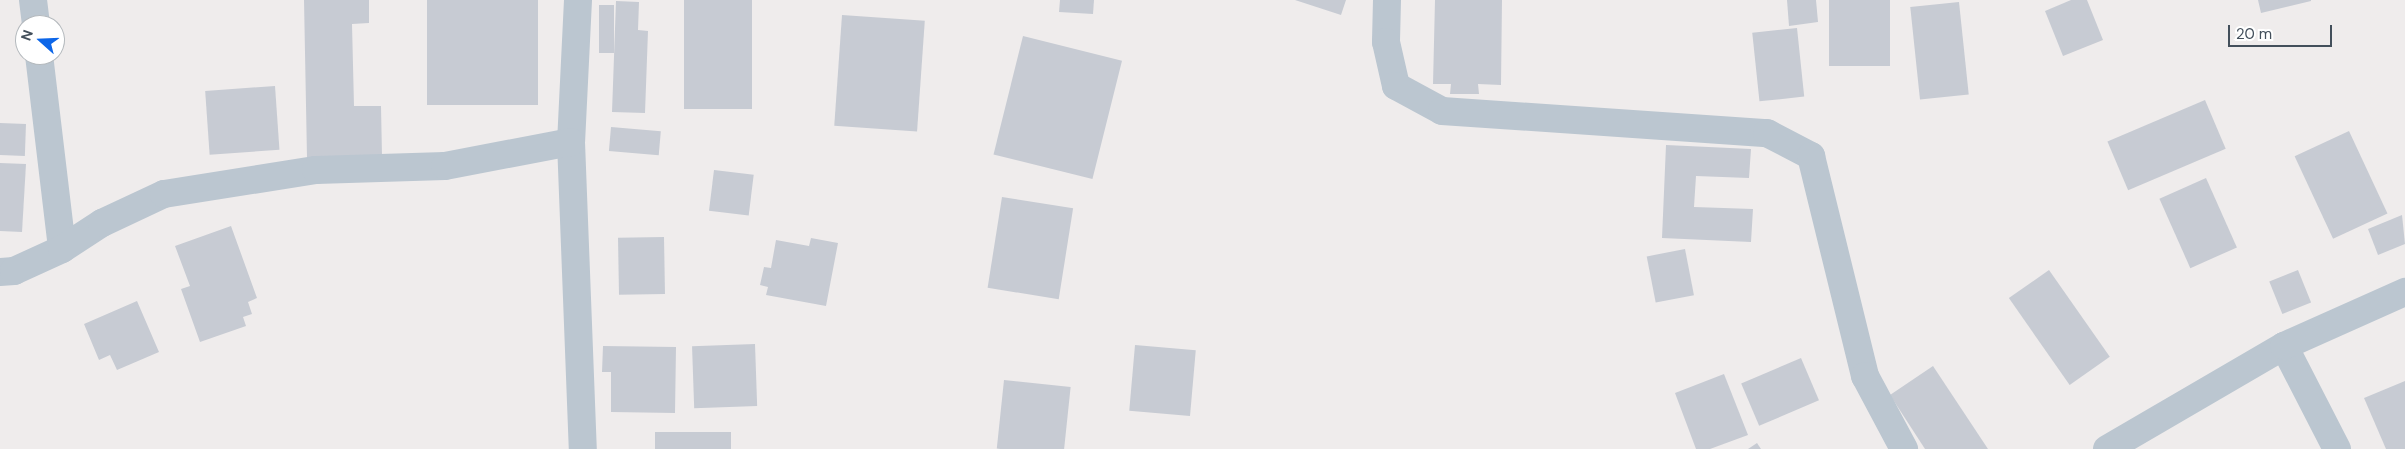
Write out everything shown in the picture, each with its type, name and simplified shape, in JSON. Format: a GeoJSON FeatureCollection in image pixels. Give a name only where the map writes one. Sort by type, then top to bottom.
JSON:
{"type":"FeatureCollection","features":[{"type":"Feature","properties":{"kind":"street"},"geometry":{"type":"LineString","coordinates":[[33,0],[35,15]]}},
{"type":"Feature","properties":{"kind":"street"},"geometry":{"type":"LineString","coordinates":[[578,0],[571,142],[583,449]]}},
{"type":"Feature","properties":{"kind":"street"},"geometry":{"type":"LineString","coordinates":[[1387,0],[1386,42],[1396,86],[1442,111],[1767,133],[1811,156],[1865,376],[1904,449]]}},
{"type":"Feature","properties":{"kind":"street"},"geometry":{"type":"LineString","coordinates":[[40,65],[62,249]]}},
{"type":"Feature","properties":{"kind":"street"},"geometry":{"type":"LineString","coordinates":[[0,272],[14,271],[62,249],[102,223],[164,194],[316,170],[445,166],[571,142]]}},
{"type":"Feature","properties":{"kind":"street"},"geometry":{"type":"LineString","coordinates":[[2107,449],[2284,346],[2405,292]]}},
{"type":"Feature","properties":{"kind":"street"},"geometry":{"type":"LineString","coordinates":[[2284,346],[2337,449]]}},
{"type":"Feature","properties":{"kind":"building"},"geometry":{"type":"Polygon","coordinates":[[[304,0],[369,0],[369,23],[352,24],[354,106],[381,106],[382,156],[307,158],[304,0]]]}},
{"type":"Feature","properties":{"kind":"building"},"geometry":{"type":"Polygon","coordinates":[[[427,0],[538,0],[538,105],[427,105],[427,0]]]}},
{"type":"Feature","properties":{"kind":"building"},"geometry":{"type":"Polygon","coordinates":[[[684,0],[752,0],[752,109],[684,109],[684,0]]]}},
{"type":"Feature","properties":{"kind":"building"},"geometry":{"type":"Polygon","coordinates":[[[1060,0],[1094,0],[1093,14],[1059,12],[1060,0]]]}},
{"type":"Feature","properties":{"kind":"building"},"geometry":{"type":"Polygon","coordinates":[[[1295,0],[1346,0],[1341,15],[1295,0]]]}},
{"type":"Feature","properties":{"kind":"building"},"geometry":{"type":"Polygon","coordinates":[[[1435,0],[1502,0],[1501,85],[1478,84],[1479,94],[1450,94],[1451,84],[1433,84],[1435,0]]]}},
{"type":"Feature","properties":{"kind":"building"},"geometry":{"type":"Polygon","coordinates":[[[1787,0],[1816,0],[1818,22],[1789,26],[1787,0]]]}},
{"type":"Feature","properties":{"kind":"building"},"geometry":{"type":"Polygon","coordinates":[[[1829,0],[1890,0],[1890,66],[1829,66],[1829,0]]]}},
{"type":"Feature","properties":{"kind":"building"},"geometry":{"type":"Polygon","coordinates":[[[2071,0],[2087,0],[2103,40],[2063,56],[2045,11],[2071,0]]]}},
{"type":"Feature","properties":{"kind":"building"},"geometry":{"type":"Polygon","coordinates":[[[2258,0],[2311,0],[2311,1],[2261,13],[2258,0]]]}},
{"type":"Feature","properties":{"kind":"building"},"geometry":{"type":"Polygon","coordinates":[[[616,1],[639,2],[638,30],[648,31],[645,113],[612,112],[616,1]]]}},
{"type":"Feature","properties":{"kind":"building"},"geometry":{"type":"Polygon","coordinates":[[[1959,2],[1969,94],[1920,100],[1910,7],[1959,2]]]}},
{"type":"Feature","properties":{"kind":"building"},"geometry":{"type":"Polygon","coordinates":[[[599,5],[614,5],[614,53],[599,53],[599,5]]]}},
{"type":"Feature","properties":{"kind":"building"},"geometry":{"type":"Polygon","coordinates":[[[842,15],[925,21],[917,132],[834,126],[842,15]]]}},
{"type":"Feature","properties":{"kind":"building"},"geometry":{"type":"Polygon","coordinates":[[[1797,28],[1804,97],[1759,101],[1752,33],[1797,28]]]}},
{"type":"Feature","properties":{"kind":"building"},"geometry":{"type":"Polygon","coordinates":[[[1023,36],[1122,61],[1092,179],[993,154],[1023,36]]]}},
{"type":"Feature","properties":{"kind":"building"},"geometry":{"type":"Polygon","coordinates":[[[275,86],[279,150],[210,155],[205,91],[275,86]]]}},
{"type":"Feature","properties":{"kind":"building"},"geometry":{"type":"Polygon","coordinates":[[[2205,100],[2226,149],[2128,190],[2107,141],[2205,100]]]}},
{"type":"Feature","properties":{"kind":"building"},"geometry":{"type":"Polygon","coordinates":[[[0,123],[26,124],[25,156],[0,155],[0,123]]]}},
{"type":"Feature","properties":{"kind":"building"},"geometry":{"type":"Polygon","coordinates":[[[611,127],[661,131],[659,155],[609,151],[611,127]]]}},
{"type":"Feature","properties":{"kind":"building"},"geometry":{"type":"Polygon","coordinates":[[[2349,131],[2387,213],[2333,239],[2295,156],[2349,131]]]}},
{"type":"Feature","properties":{"kind":"building"},"geometry":{"type":"Polygon","coordinates":[[[1666,145],[1751,149],[1749,178],[1696,176],[1694,207],[1753,209],[1751,242],[1662,238],[1666,145]]]}},
{"type":"Feature","properties":{"kind":"building"},"geometry":{"type":"Polygon","coordinates":[[[0,163],[26,164],[22,232],[0,231],[0,163]]]}},
{"type":"Feature","properties":{"kind":"building"},"geometry":{"type":"Polygon","coordinates":[[[714,170],[754,175],[749,216],[709,211],[714,170]]]}},
{"type":"Feature","properties":{"kind":"building"},"geometry":{"type":"Polygon","coordinates":[[[2206,178],[2237,247],[2190,268],[2159,199],[2206,178]]]}},
{"type":"Feature","properties":{"kind":"building"},"geometry":{"type":"Polygon","coordinates":[[[1002,197],[1073,208],[1059,299],[988,288],[1002,197]]]}},
{"type":"Feature","properties":{"kind":"building"},"geometry":{"type":"Polygon","coordinates":[[[2402,215],[2405,244],[2378,255],[2368,229],[2402,215]]]}},
{"type":"Feature","properties":{"kind":"building"},"geometry":{"type":"Polygon","coordinates":[[[231,226],[257,298],[248,302],[252,314],[243,317],[246,326],[200,342],[181,289],[190,286],[175,246],[231,226]]]}},
{"type":"Feature","properties":{"kind":"building"},"geometry":{"type":"Polygon","coordinates":[[[664,237],[665,294],[619,295],[618,238],[664,237]]]}},
{"type":"Feature","properties":{"kind":"building"},"geometry":{"type":"Polygon","coordinates":[[[811,238],[838,243],[826,306],[766,295],[768,287],[760,285],[764,267],[771,268],[776,240],[809,246],[811,238]]]}},
{"type":"Feature","properties":{"kind":"building"},"geometry":{"type":"Polygon","coordinates":[[[1685,249],[1694,295],[1656,303],[1647,256],[1685,249]]]}},
{"type":"Feature","properties":{"kind":"building"},"geometry":{"type":"Polygon","coordinates":[[[2049,270],[2110,357],[2070,385],[2009,298],[2049,270]]]}},
{"type":"Feature","properties":{"kind":"building"},"geometry":{"type":"Polygon","coordinates":[[[2298,270],[2311,302],[2282,314],[2269,282],[2298,270]]]}},
{"type":"Feature","properties":{"kind":"building"},"geometry":{"type":"Polygon","coordinates":[[[137,301],[159,352],[117,370],[110,355],[99,360],[84,324],[137,301]]]}},
{"type":"Feature","properties":{"kind":"building"},"geometry":{"type":"Polygon","coordinates":[[[755,344],[757,406],[694,408],[692,346],[755,344]]]}},
{"type":"Feature","properties":{"kind":"building"},"geometry":{"type":"Polygon","coordinates":[[[1135,345],[1196,350],[1190,416],[1129,411],[1135,345]]]}},
{"type":"Feature","properties":{"kind":"building"},"geometry":{"type":"Polygon","coordinates":[[[603,346],[676,347],[675,413],[611,412],[611,372],[602,372],[603,346]]]}},
{"type":"Feature","properties":{"kind":"building"},"geometry":{"type":"Polygon","coordinates":[[[1801,358],[1819,400],[1759,426],[1741,383],[1801,358]]]}},
{"type":"Feature","properties":{"kind":"building"},"geometry":{"type":"Polygon","coordinates":[[[1933,366],[1988,449],[1925,449],[1890,395],[1933,366]]]}},
{"type":"Feature","properties":{"kind":"building"},"geometry":{"type":"Polygon","coordinates":[[[1724,374],[1748,435],[1710,449],[1696,449],[1675,393],[1724,374]]]}},
{"type":"Feature","properties":{"kind":"building"},"geometry":{"type":"Polygon","coordinates":[[[1004,380],[1071,387],[1064,449],[997,449],[1004,380]]]}},
{"type":"Feature","properties":{"kind":"building"},"geometry":{"type":"Polygon","coordinates":[[[2405,381],[2405,449],[2386,449],[2364,398],[2405,381]]]}},
{"type":"Feature","properties":{"kind":"building"},"geometry":{"type":"Polygon","coordinates":[[[655,432],[731,432],[731,449],[655,449],[655,432]]]}},
{"type":"Feature","properties":{"kind":"building"},"geometry":{"type":"Polygon","coordinates":[[[1757,443],[1761,449],[1748,449],[1757,443]]]}}]}
